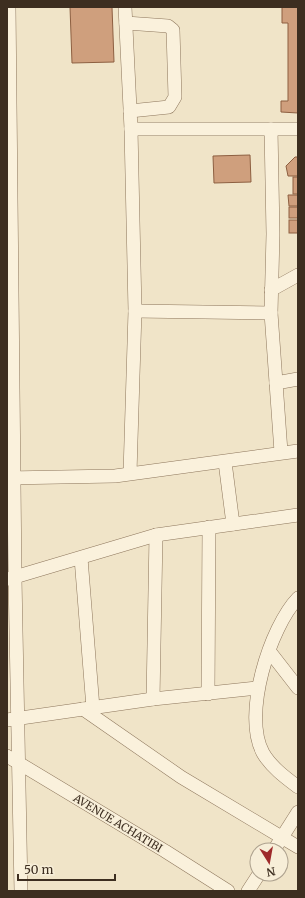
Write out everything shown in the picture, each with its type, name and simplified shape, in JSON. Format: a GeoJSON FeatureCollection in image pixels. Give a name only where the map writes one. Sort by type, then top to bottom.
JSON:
{"type":"FeatureCollection","features":[{"type":"Feature","properties":{"kind":"street"},"geometry":{"type":"LineString","coordinates":[[9,7],[12,719],[13,760],[22,891]]}},
{"type":"Feature","properties":{"kind":"street"},"geometry":{"type":"LineString","coordinates":[[125,7],[131,129],[135,310],[130,473]]}},
{"type":"Feature","properties":{"kind":"street"},"geometry":{"type":"LineString","coordinates":[[126,23],[168,26],[173,30],[175,97],[169,107],[130,111]]}},
{"type":"Feature","properties":{"kind":"street"},"geometry":{"type":"LineString","coordinates":[[131,129],[298,129]]}},
{"type":"Feature","properties":{"kind":"street"},"geometry":{"type":"LineString","coordinates":[[271,129],[273,234],[271,313],[281,452]]}},
{"type":"Feature","properties":{"kind":"street"},"geometry":{"type":"LineString","coordinates":[[271,290],[298,275]]}},
{"type":"Feature","properties":{"kind":"street"},"geometry":{"type":"LineString","coordinates":[[135,310],[271,313]]}},
{"type":"Feature","properties":{"kind":"street"},"geometry":{"type":"LineString","coordinates":[[276,383],[298,379]]}},
{"type":"Feature","properties":{"kind":"street"},"geometry":{"type":"LineString","coordinates":[[10,478],[115,476],[226,462],[281,452],[298,451]]}},
{"type":"Feature","properties":{"kind":"street"},"geometry":{"type":"LineString","coordinates":[[226,462],[233,524]]}},
{"type":"Feature","properties":{"kind":"street"},"geometry":{"type":"LineString","coordinates":[[11,578],[156,535],[298,515]]}},
{"type":"Feature","properties":{"kind":"street"},"geometry":{"type":"LineString","coordinates":[[208,694],[209,527]]}},
{"type":"Feature","properties":{"kind":"street"},"geometry":{"type":"LineString","coordinates":[[153,699],[156,535]]}},
{"type":"Feature","properties":{"kind":"street"},"geometry":{"type":"LineString","coordinates":[[81,558],[88,709]]}},
{"type":"Feature","properties":{"kind":"street"},"geometry":{"type":"LineString","coordinates":[[298,598],[288,608],[279,624],[257,688],[256,710],[258,734],[263,753],[282,775],[298,787]]}},
{"type":"Feature","properties":{"kind":"street"},"geometry":{"type":"LineString","coordinates":[[270,652],[298,688]]}},
{"type":"Feature","properties":{"kind":"street"},"geometry":{"type":"LineString","coordinates":[[12,719],[153,699],[257,688]]}},
{"type":"Feature","properties":{"kind":"street"},"geometry":{"type":"LineString","coordinates":[[88,709],[181,777],[298,847]]}},
{"type":"Feature","properties":{"kind":"street","name":"AVENUE ACHATIBI"},"geometry":{"type":"LineString","coordinates":[[13,760],[165,851],[228,891]]}},
{"type":"Feature","properties":{"kind":"street"},"geometry":{"type":"LineString","coordinates":[[279,842],[298,812]]}},
{"type":"Feature","properties":{"kind":"street"},"geometry":{"type":"LineString","coordinates":[[248,891],[254,882]]}},
{"type":"Feature","properties":{"kind":"building"},"geometry":{"type":"Polygon","coordinates":[[[70,7],[112,7],[114,62],[72,63],[70,7]]]}},
{"type":"Feature","properties":{"kind":"building"},"geometry":{"type":"Polygon","coordinates":[[[282,7],[298,7],[298,113],[281,112],[281,101],[288,101],[288,23],[282,23],[282,7]]]}},
{"type":"Feature","properties":{"kind":"building"},"geometry":{"type":"Polygon","coordinates":[[[250,155],[251,182],[214,183],[213,156],[250,155]]]}},
{"type":"Feature","properties":{"kind":"building"},"geometry":{"type":"Polygon","coordinates":[[[295,157],[298,157],[298,176],[288,176],[286,166],[295,157]]]}},
{"type":"Feature","properties":{"kind":"building"},"geometry":{"type":"Polygon","coordinates":[[[293,177],[298,177],[298,194],[293,194],[293,177]]]}},
{"type":"Feature","properties":{"kind":"building"},"geometry":{"type":"Polygon","coordinates":[[[288,195],[298,195],[298,206],[289,206],[288,195]]]}},
{"type":"Feature","properties":{"kind":"building"},"geometry":{"type":"Polygon","coordinates":[[[289,207],[298,207],[298,218],[289,218],[289,207]]]}},
{"type":"Feature","properties":{"kind":"building"},"geometry":{"type":"Polygon","coordinates":[[[289,220],[298,220],[298,233],[289,233],[289,220]]]}}]}
